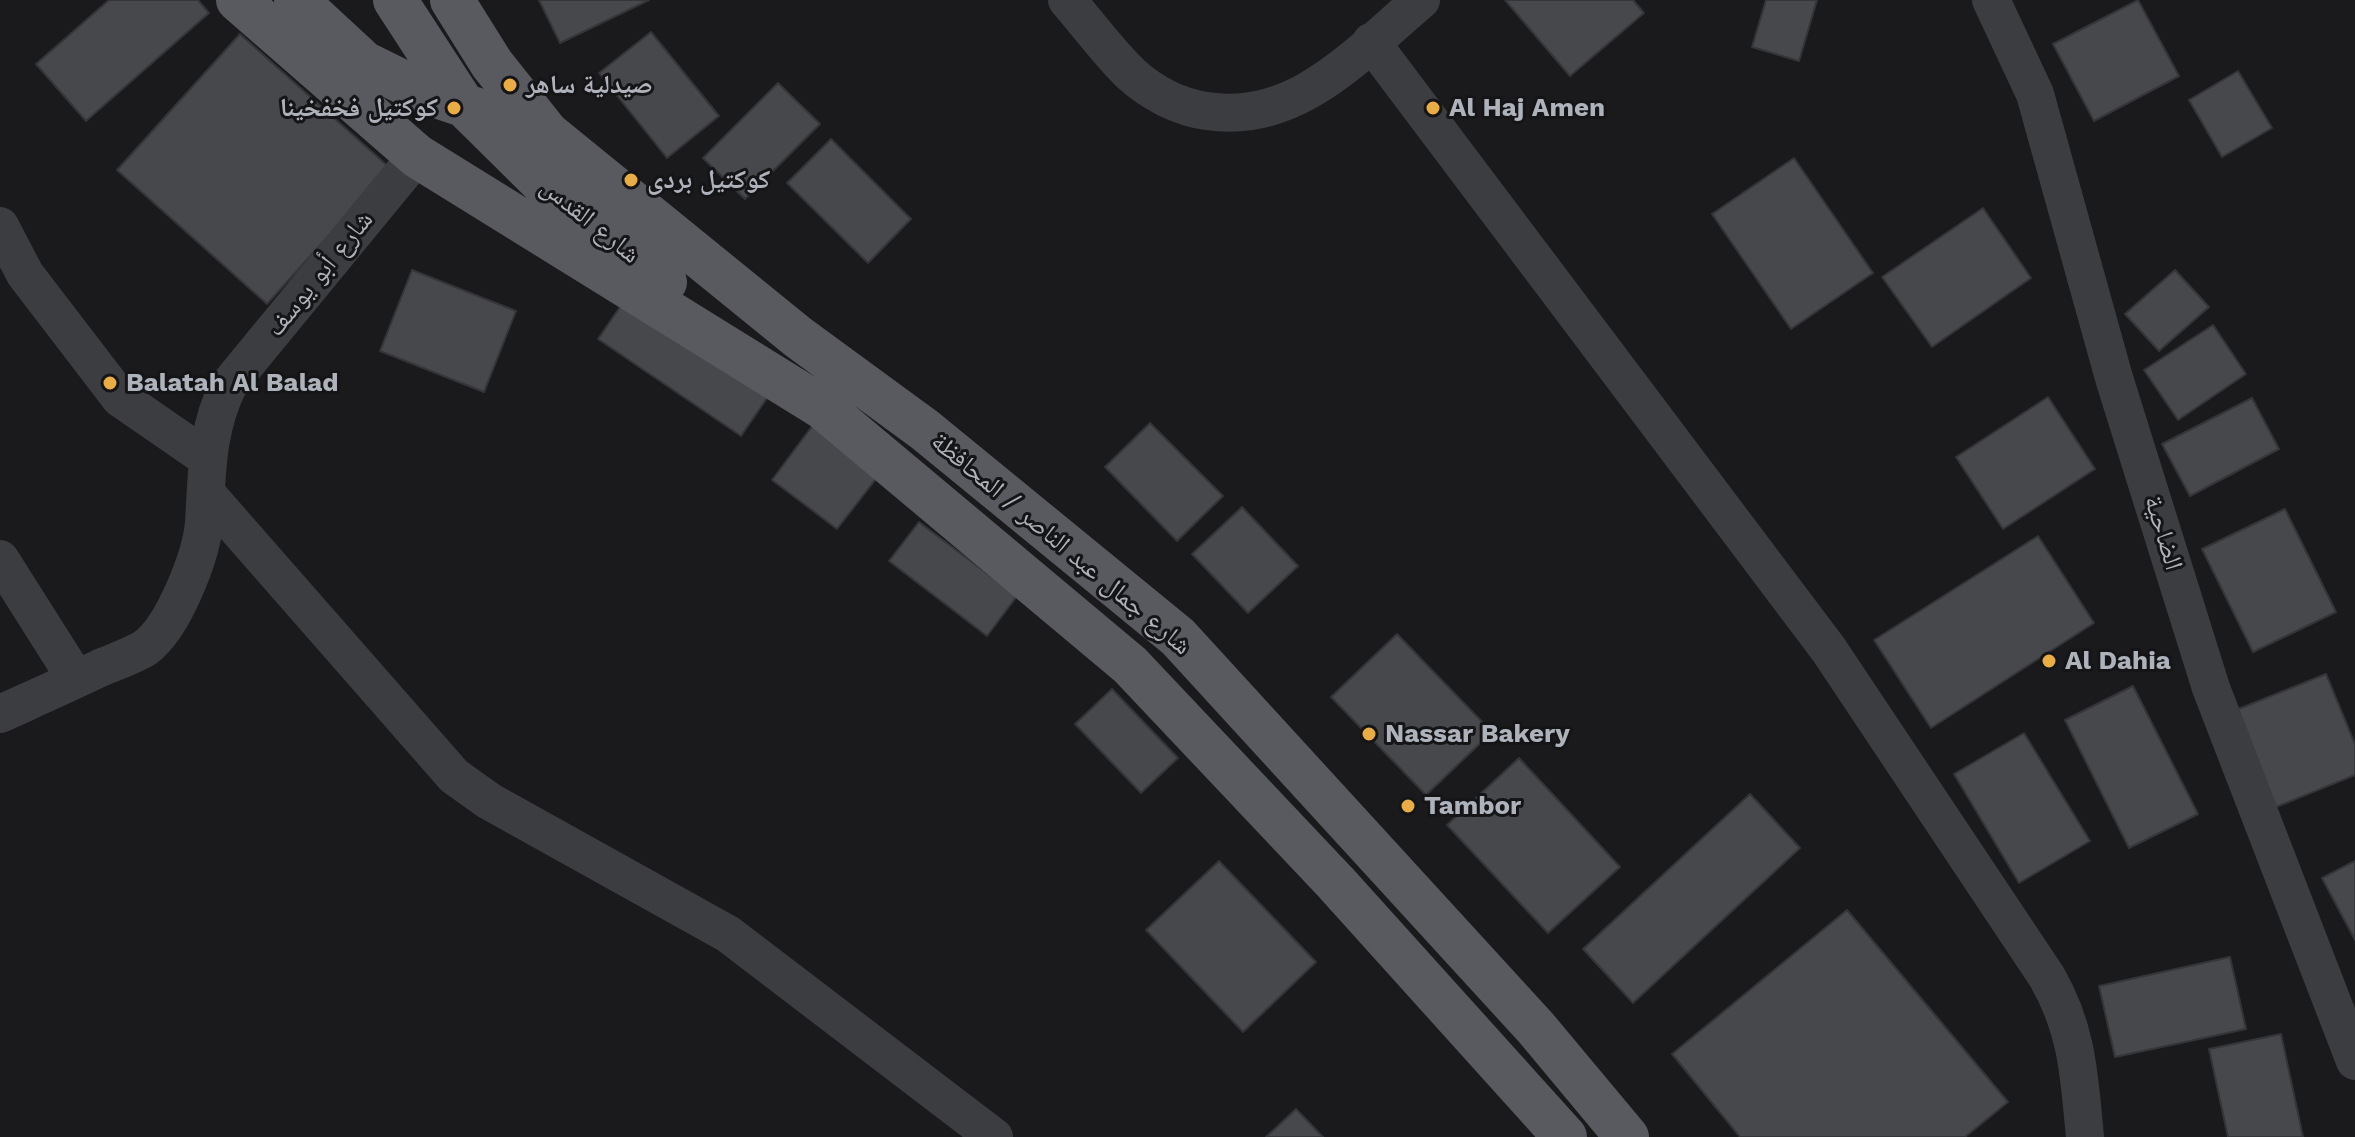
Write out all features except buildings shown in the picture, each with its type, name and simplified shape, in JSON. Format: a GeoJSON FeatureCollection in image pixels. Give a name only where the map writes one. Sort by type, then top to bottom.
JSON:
{"type":"FeatureCollection","features":[{"type":"Feature","properties":{"kind":"main road","name":"شارع جمال عبد الناصر / المحافظة"},"geometry":{"type":"LineString","coordinates":[[238,0],[417,156],[822,407],[1130,665],[1336,883],[1565,1137]]}},
{"type":"Feature","properties":{"kind":"main road","name":"شارع جمال عبد الناصر / المحافظة"},"geometry":{"type":"LineString","coordinates":[[296,0],[364,63],[421,91],[547,133],[798,337],[925,430],[1178,637],[1536,1028],[1627,1137]]}},
{"type":"Feature","properties":{"kind":"main road","name":"شارع القدس"},"geometry":{"type":"LineString","coordinates":[[395,0],[473,107],[547,187],[822,407]]}},
{"type":"Feature","properties":{"kind":"main road"},"geometry":{"type":"LineString","coordinates":[[452,0],[492,64],[547,133]]}},
{"type":"Feature","properties":{"kind":"street"},"geometry":{"type":"LineString","coordinates":[[1067,0],[1130,73],[1150,89],[1196,110],[1222,114],[1272,108],[1296,99],[1321,83],[1421,0]]}},
{"type":"Feature","properties":{"kind":"street","name":"الضاحية"},"geometry":{"type":"LineString","coordinates":[[1991,0],[2035,94],[2114,378],[2211,688],[2355,1061]]}},
{"type":"Feature","properties":{"kind":"street"},"geometry":{"type":"LineString","coordinates":[[1371,42],[1829,650],[2047,977],[2071,1027],[2085,1137]]}},
{"type":"Feature","properties":{"kind":"street","name":"شارع أبو يوسف"},"geometry":{"type":"LineString","coordinates":[[0,714],[146,647],[167,620],[183,593],[203,533],[211,430],[228,386],[417,156]]}},
{"type":"Feature","properties":{"kind":"street"},"geometry":{"type":"LineString","coordinates":[[0,226],[25,274],[120,398],[206,476],[454,776],[489,801],[738,941],[994,1137]]}},
{"type":"Feature","properties":{"kind":"street"},"geometry":{"type":"LineString","coordinates":[[0,559],[76,679]]}},
{"type":"Feature","properties":{"kind":"place","name":"صيدلية ساهر"},"geometry":{"type":"Point","coordinates":[510,85]}},
{"type":"Feature","properties":{"kind":"place","name":"كوكتيل فخفخينا"},"geometry":{"type":"Point","coordinates":[454,108]}},
{"type":"Feature","properties":{"kind":"place","name":"Al Haj Amen"},"geometry":{"type":"Point","coordinates":[1433,108]}},
{"type":"Feature","properties":{"kind":"place","name":"كوكتيل بردى"},"geometry":{"type":"Point","coordinates":[631,180]}},
{"type":"Feature","properties":{"kind":"place","name":"Balatah Al Balad"},"geometry":{"type":"Point","coordinates":[110,383]}},
{"type":"Feature","properties":{"kind":"place","name":"Al Dahia"},"geometry":{"type":"Point","coordinates":[2049,661]}},
{"type":"Feature","properties":{"kind":"place","name":"Nassar Bakery"},"geometry":{"type":"Point","coordinates":[1369,734]}},
{"type":"Feature","properties":{"kind":"place","name":"Tambor"},"geometry":{"type":"Point","coordinates":[1408,806]}}]}
